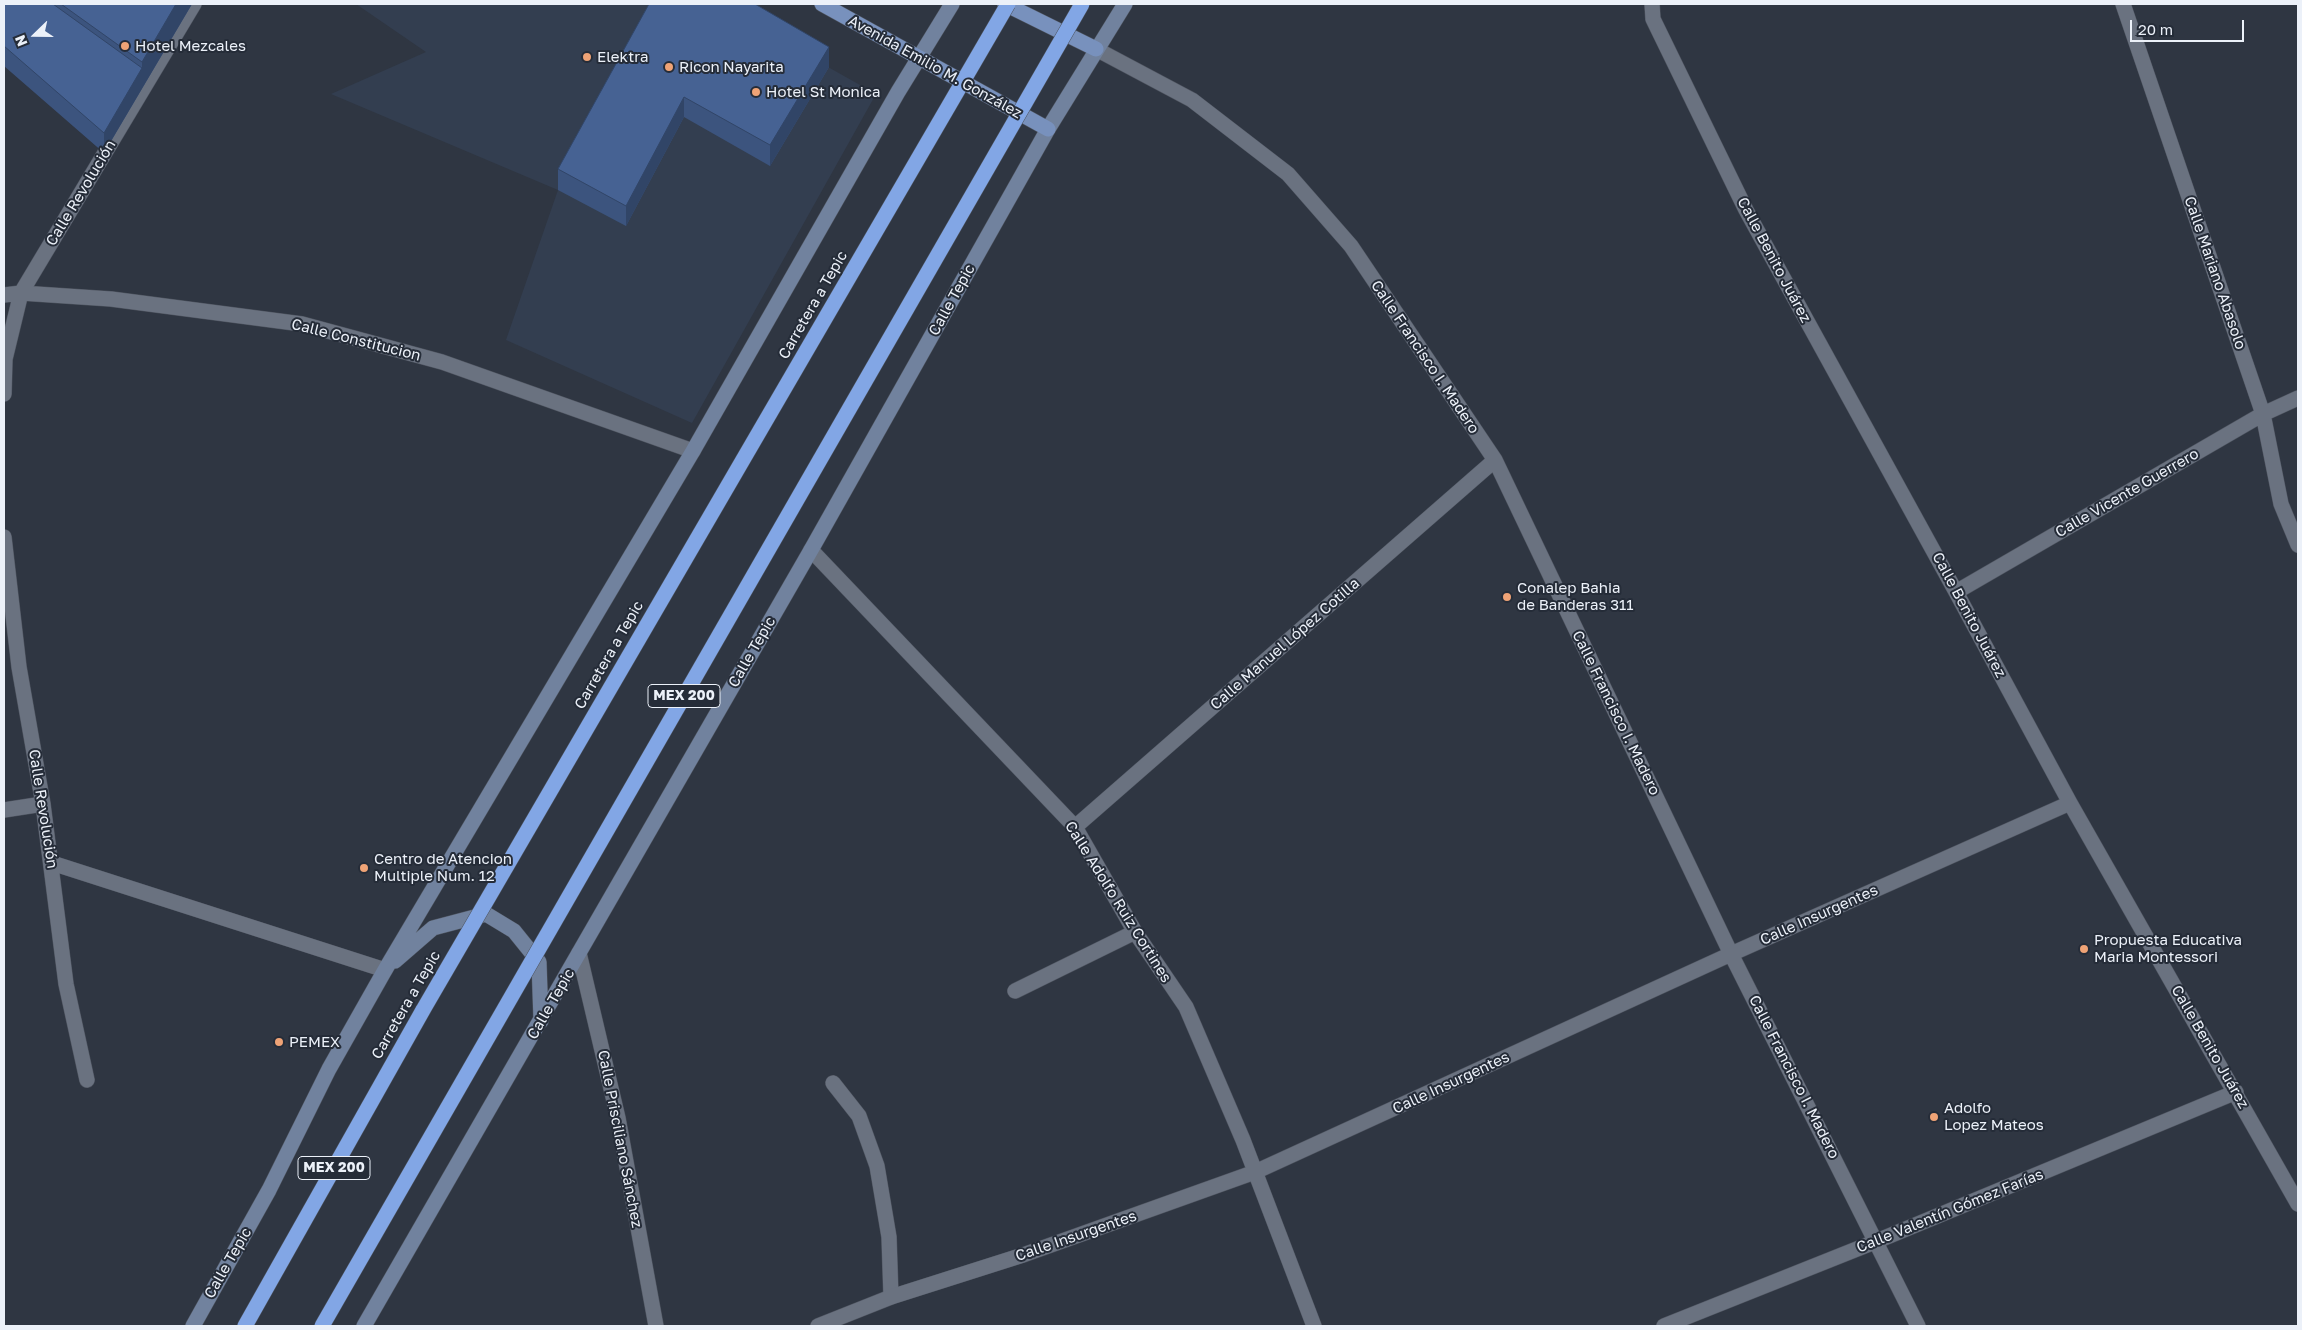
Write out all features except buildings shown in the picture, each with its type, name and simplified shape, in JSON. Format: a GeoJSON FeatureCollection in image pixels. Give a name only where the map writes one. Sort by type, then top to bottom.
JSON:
{"type":"FeatureCollection","features":[{"type":"Feature","properties":{"kind":"highway","name":"Carretera a Tepic"},"geometry":{"type":"LineString","coordinates":[[245,1326],[423,1010],[1006,4]]}},
{"type":"Feature","properties":{"kind":"highway","name":"MEX 200"},"geometry":{"type":"LineString","coordinates":[[322,1326],[1082,4]]}},
{"type":"Feature","properties":{"kind":"main road","name":"Avenida Emilio M. González"},"geometry":{"type":"LineString","coordinates":[[822,4],[919,56],[1048,130]]}},
{"type":"Feature","properties":{"kind":"main road","name":"Calle Tepic"},"geometry":{"type":"LineString","coordinates":[[192,1326],[269,1190],[329,1069],[385,970],[693,451],[919,56],[952,4]]}},
{"type":"Feature","properties":{"kind":"main road"},"geometry":{"type":"LineString","coordinates":[[1006,4],[1096,49]]}},
{"type":"Feature","properties":{"kind":"main road","name":"Calle Tepic"},"geometry":{"type":"LineString","coordinates":[[364,1326],[811,550],[1048,130],[1125,4]]}},
{"type":"Feature","properties":{"kind":"main road"},"geometry":{"type":"LineString","coordinates":[[385,970],[433,928],[486,914],[514,931],[539,962],[541,1021]]}},
{"type":"Feature","properties":{"kind":"street","name":"Calle Revolución"},"geometry":{"type":"LineString","coordinates":[[4,394],[5,359],[21,293],[194,4]]}},
{"type":"Feature","properties":{"kind":"street","name":"Calle Benito Juárez"},"geometry":{"type":"LineString","coordinates":[[1652,4],[1653,19],[1746,210],[2070,803],[2298,1204]]}},
{"type":"Feature","properties":{"kind":"street","name":"Calle Mariano Abasolo"},"geometry":{"type":"LineString","coordinates":[[2123,4],[2263,414],[2281,504],[2298,545]]}},
{"type":"Feature","properties":{"kind":"street","name":"Calle Francisco I. Madero"},"geometry":{"type":"LineString","coordinates":[[1096,49],[1192,100],[1288,174],[1351,246],[1495,460],[1731,954],[1877,1241],[1918,1326]]}},
{"type":"Feature","properties":{"kind":"street","name":"Calle Constitucion"},"geometry":{"type":"LineString","coordinates":[[4,295],[21,293],[111,299],[302,324],[442,362],[693,451]]}},
{"type":"Feature","properties":{"kind":"street","name":"Calle Vicente Guerrero"},"geometry":{"type":"LineString","coordinates":[[1956,592],[2263,414],[2298,398]]}},
{"type":"Feature","properties":{"kind":"street","name":"Calle Manuel López Cotilla"},"geometry":{"type":"LineString","coordinates":[[1075,827],[1495,460]]}},
{"type":"Feature","properties":{"kind":"street","name":"Calle Revolución"},"geometry":{"type":"LineString","coordinates":[[4,537],[19,667],[52,863],[66,984],[87,1080]]}},
{"type":"Feature","properties":{"kind":"street","name":"Calle Adolfo Ruiz Cortines"},"geometry":{"type":"LineString","coordinates":[[811,550],[1075,827],[1135,932],[1186,1007],[1243,1140],[1314,1326]]}},
{"type":"Feature","properties":{"kind":"street","name":"Calle Insurgentes"},"geometry":{"type":"LineString","coordinates":[[818,1326],[891,1297],[1023,1255],[1255,1172],[1731,954],[2070,803]]}},
{"type":"Feature","properties":{"kind":"street"},"geometry":{"type":"LineString","coordinates":[[4,810],[43,804]]}},
{"type":"Feature","properties":{"kind":"street"},"geometry":{"type":"LineString","coordinates":[[52,863],[385,970]]}},
{"type":"Feature","properties":{"kind":"street"},"geometry":{"type":"LineString","coordinates":[[1016,991],[1135,932]]}},
{"type":"Feature","properties":{"kind":"street","name":"Calle Prisciliano Sánchez"},"geometry":{"type":"LineString","coordinates":[[580,953],[618,1118],[656,1326]]}},
{"type":"Feature","properties":{"kind":"street"},"geometry":{"type":"LineString","coordinates":[[834,1083],[859,1116],[877,1166],[889,1237],[891,1297]]}},
{"type":"Feature","properties":{"kind":"street","name":"Calle Valentín Gómez Farías"},"geometry":{"type":"LineString","coordinates":[[1664,1326],[1877,1241],[2236,1092]]}},
{"type":"Feature","properties":{"kind":"shaded area"},"geometry":{"type":"Polygon","coordinates":[[[356,4],[716,4],[876,94],[692,423],[506,340],[558,190],[331,94],[426,52],[356,4]]]}},
{"type":"Feature","properties":{"kind":"place","name":"Hotel Mezcales"},"geometry":{"type":"Point","coordinates":[125,46]}},
{"type":"Feature","properties":{"kind":"place","name":"Elektra"},"geometry":{"type":"Point","coordinates":[587,57]}},
{"type":"Feature","properties":{"kind":"place","name":"Ricon Nayarita"},"geometry":{"type":"Point","coordinates":[669,67]}},
{"type":"Feature","properties":{"kind":"place","name":"Hotel St Monica"},"geometry":{"type":"Point","coordinates":[756,92]}},
{"type":"Feature","properties":{"kind":"place","name":"Conalep Bahia de Banderas 311"},"geometry":{"type":"Point","coordinates":[1507,597]}},
{"type":"Feature","properties":{"kind":"place","name":"Centro de Atencion Multiple Num. 12"},"geometry":{"type":"Point","coordinates":[364,868]}},
{"type":"Feature","properties":{"kind":"place","name":"Propuesta Educativa Maria Montessori"},"geometry":{"type":"Point","coordinates":[2084,949]}},
{"type":"Feature","properties":{"kind":"place","name":"PEMEX"},"geometry":{"type":"Point","coordinates":[279,1042]}},
{"type":"Feature","properties":{"kind":"place","name":"Adolfo Lopez Mateos"},"geometry":{"type":"Point","coordinates":[1934,1117]}}]}
